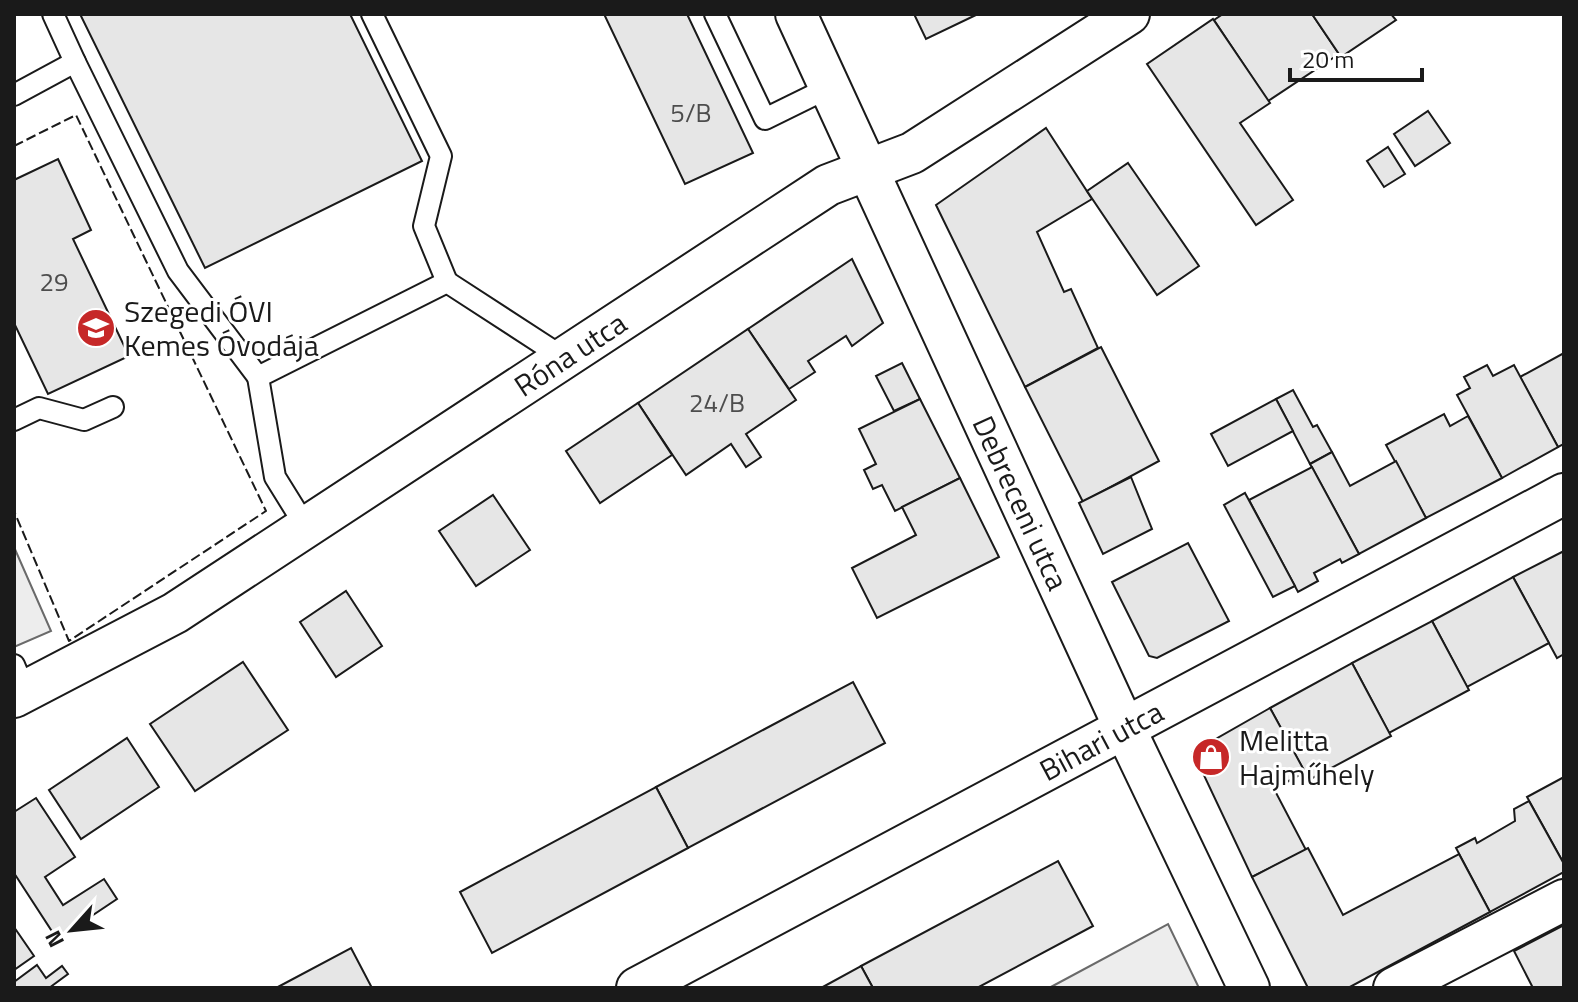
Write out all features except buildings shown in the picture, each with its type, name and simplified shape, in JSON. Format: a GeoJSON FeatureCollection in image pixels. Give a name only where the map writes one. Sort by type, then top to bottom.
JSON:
{"type":"FeatureCollection","features":[{"type":"Feature","properties":{"kind":"street","name":"Debreceni utca"},"geometry":{"type":"LineString","coordinates":[[796,14],[1125,729],[1249,988]]}},
{"type":"Feature","properties":{"kind":"street","name":"Róna utca"},"geometry":{"type":"LineString","coordinates":[[18,685],[175,613],[828,185],[912,153],[1129,14]]}},
{"type":"Feature","properties":{"kind":"street","name":"Bihari utca"},"geometry":{"type":"LineString","coordinates":[[637,988],[1564,494]]}},
{"type":"Feature","properties":{"kind":"street"},"geometry":{"type":"LineString","coordinates":[[1394,988],[1564,900]]}},
{"type":"Feature","properties":{"kind":"lane"},"geometry":{"type":"LineString","coordinates":[[53,14],[178,271],[258,377],[275,477],[306,527]]}},
{"type":"Feature","properties":{"kind":"lane"},"geometry":{"type":"LineString","coordinates":[[372,14],[441,156],[424,226],[447,282],[564,358]]}},
{"type":"Feature","properties":{"kind":"lane"},"geometry":{"type":"LineString","coordinates":[[715,14],[765,119],[830,87]]}},
{"type":"Feature","properties":{"kind":"lane"},"geometry":{"type":"LineString","coordinates":[[14,95],[75,62]]}},
{"type":"Feature","properties":{"kind":"lane"},"geometry":{"type":"LineString","coordinates":[[258,377],[447,282]]}},
{"type":"Feature","properties":{"kind":"lane"},"geometry":{"type":"LineString","coordinates":[[14,420],[39,408],[84,420],[113,407]]}},
{"type":"Feature","properties":{"kind":"shaded area"},"geometry":{"type":"Polygon","coordinates":[[[14,547],[51,631],[14,647],[14,547]]]}},
{"type":"Feature","properties":{"kind":"shaded area"},"geometry":{"type":"Polygon","coordinates":[[[1168,924],[1199,988],[1049,988],[1168,924]]]}},
{"type":"Feature","properties":{"kind":"fence"},"geometry":{"type":"LineString","coordinates":[[14,146],[76,115],[266,511],[69,641],[14,511]]}},
{"type":"Feature","properties":{"kind":"place","name":"Szegedi ÓVI Kemes Óvodája"},"geometry":{"type":"Point","coordinates":[96,328]}},
{"type":"Feature","properties":{"kind":"place","name":"Melitta Hajműhely"},"geometry":{"type":"Point","coordinates":[1211,757]}}]}
